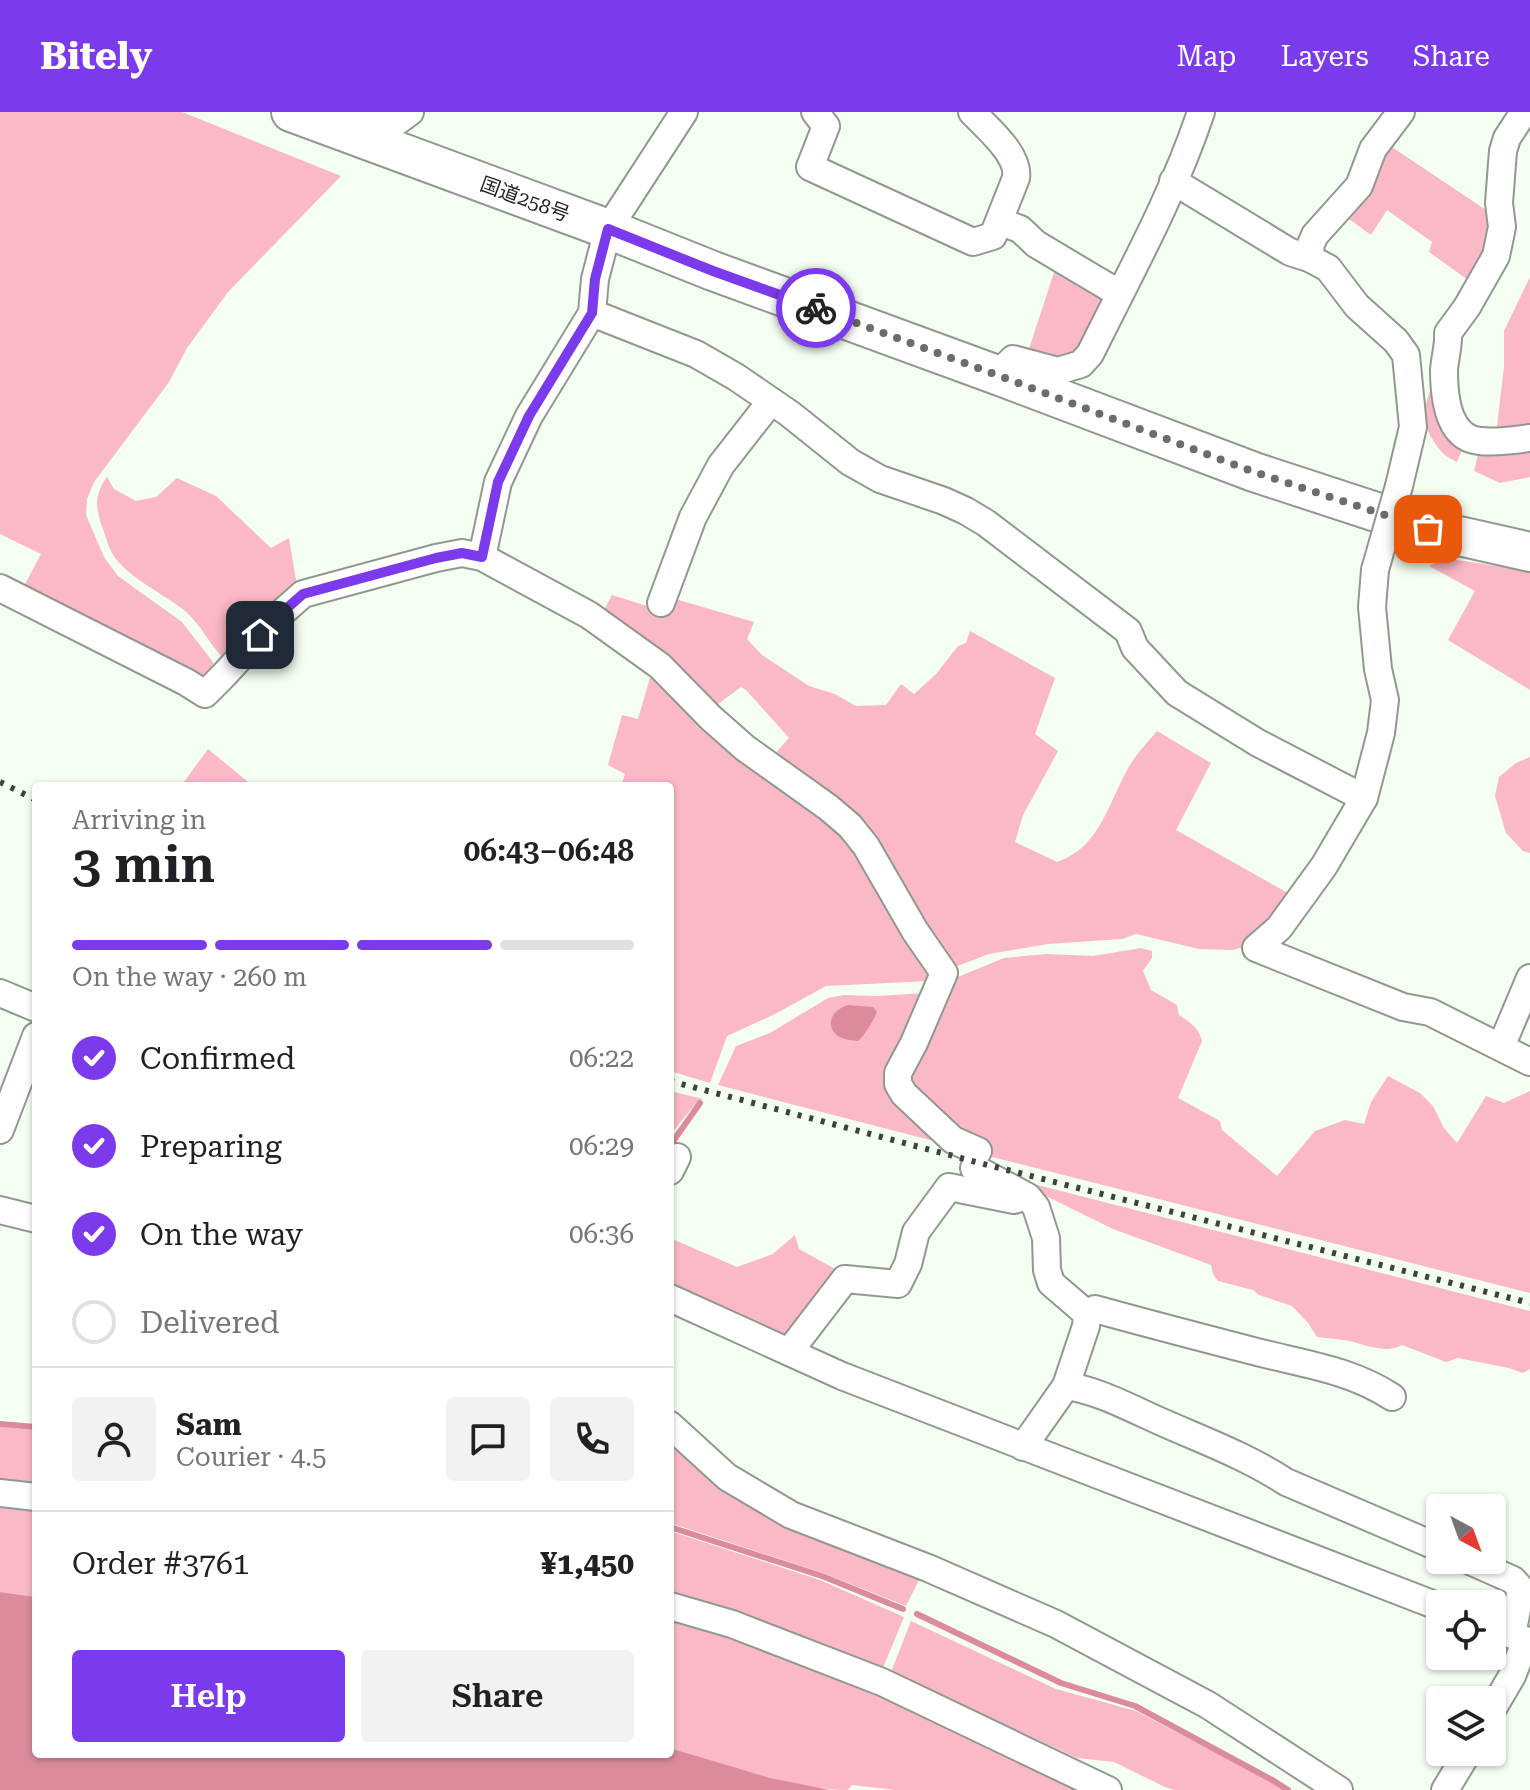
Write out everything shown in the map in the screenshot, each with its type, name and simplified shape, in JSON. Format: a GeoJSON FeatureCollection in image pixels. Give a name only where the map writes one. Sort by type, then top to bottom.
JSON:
{"type":"FeatureCollection","features":[{"type":"Feature","properties":{"kind":"highway","name":"国道258号"},"geometry":{"type":"LineString","coordinates":[[303,114],[713,271],[1254,472],[1428,529],[1530,552]]}},
{"type":"Feature","properties":{"kind":"street"},"geometry":{"type":"LineString","coordinates":[[359,112],[395,123],[410,112]]}},
{"type":"Feature","properties":{"kind":"street"},"geometry":{"type":"LineString","coordinates":[[482,557],[498,482],[529,416],[592,313],[595,279],[608,229],[684,112]]}},
{"type":"Feature","properties":{"kind":"street"},"geometry":{"type":"LineString","coordinates":[[815,112],[826,126],[810,167],[973,242],[993,236],[1017,169],[1009,152],[972,112]]}},
{"type":"Feature","properties":{"kind":"street"},"geometry":{"type":"LineString","coordinates":[[997,375],[1013,359],[1058,371],[1081,364],[1090,354],[1173,181],[1201,112]]}},
{"type":"Feature","properties":{"kind":"street"},"geometry":{"type":"LineString","coordinates":[[1309,258],[1315,235],[1359,186],[1373,149],[1401,112]]}},
{"type":"Feature","properties":{"kind":"street"},"geometry":{"type":"LineString","coordinates":[[1524,112],[1507,138],[1503,151],[1499,203],[1502,227],[1496,256],[1448,333],[1444,374],[1450,417],[1467,437],[1479,441],[1530,438]]}},
{"type":"Feature","properties":{"kind":"street"},"geometry":{"type":"LineString","coordinates":[[1173,181],[1290,252],[1328,268],[1357,306],[1396,341],[1406,355],[1413,427],[1375,570],[1372,607],[1378,669],[1385,700],[1381,733],[1364,798],[1324,866],[1279,928],[1256,948],[1403,1007],[1430,1012],[1530,1062]]}},
{"type":"Feature","properties":{"kind":"street"},"geometry":{"type":"LineString","coordinates":[[1000,222],[1020,229],[1036,244],[1120,294]]}},
{"type":"Feature","properties":{"kind":"street"},"geometry":{"type":"LineString","coordinates":[[592,313],[696,354],[771,401],[850,462],[880,479],[944,501],[986,523],[1128,631],[1135,648],[1177,693],[1258,743],[1364,798]]}},
{"type":"Feature","properties":{"kind":"street"},"geometry":{"type":"LineString","coordinates":[[661,603],[693,517],[721,465],[771,401]]}},
{"type":"Feature","properties":{"kind":"street"},"geometry":{"type":"LineString","coordinates":[[0,588],[205,694],[278,616],[303,594],[436,558],[462,553],[482,557],[589,615],[660,666],[745,748],[829,808],[850,826],[866,846],[915,931],[944,973],[898,1073],[898,1084],[904,1094],[953,1140],[1036,1207],[1046,1238],[1047,1270],[1051,1283],[1087,1314]]}},
{"type":"Feature","properties":{"kind":"street"},"geometry":{"type":"LineString","coordinates":[[1501,1047],[1530,978]]}},
{"type":"Feature","properties":{"kind":"street"},"geometry":{"type":"LineString","coordinates":[[0,993],[32,1006]]}},
{"type":"Feature","properties":{"kind":"street"},"geometry":{"type":"LineString","coordinates":[[0,1130],[32,1046]]}},
{"type":"Feature","properties":{"kind":"street"},"geometry":{"type":"LineString","coordinates":[[789,1352],[845,1279],[898,1284],[908,1264],[916,1232],[949,1187],[1014,1200],[1027,1197]]}},
{"type":"Feature","properties":{"kind":"street"},"geometry":{"type":"LineString","coordinates":[[0,1210],[32,1218]]}},
{"type":"Feature","properties":{"kind":"street"},"geometry":{"type":"LineString","coordinates":[[674,1300],[842,1376],[1426,1602]]}},
{"type":"Feature","properties":{"kind":"street"},"geometry":{"type":"LineString","coordinates":[[1087,1314],[1095,1309],[1327,1368],[1376,1387],[1392,1397]]}},
{"type":"Feature","properties":{"kind":"street"},"geometry":{"type":"LineString","coordinates":[[1023,1447],[1066,1386],[1087,1314]]}},
{"type":"Feature","properties":{"kind":"street"},"geometry":{"type":"LineString","coordinates":[[1066,1386],[1124,1405],[1265,1468],[1286,1482],[1426,1542]]}},
{"type":"Feature","properties":{"kind":"street"},"geometry":{"type":"LineString","coordinates":[[674,1429],[727,1477],[791,1515],[928,1568],[1056,1624],[1208,1705],[1339,1790]]}},
{"type":"Feature","properties":{"kind":"street"},"geometry":{"type":"LineString","coordinates":[[0,1493],[32,1497]]}},
{"type":"Feature","properties":{"kind":"street"},"geometry":{"type":"LineString","coordinates":[[1500,1574],[1513,1580],[1521,1589],[1512,1676],[1506,1686]]}},
{"type":"Feature","properties":{"kind":"street"},"geometry":{"type":"LineString","coordinates":[[674,1607],[732,1624],[882,1682],[1111,1789]]}},
{"type":"Feature","properties":{"kind":"street"},"geometry":{"type":"LineString","coordinates":[[1445,1790],[1460,1766]]}},
{"type":"Feature","properties":{"kind":"shaded area"},"geometry":{"type":"Polygon","coordinates":[[[0,112],[182,112],[341,176],[228,292],[187,348],[169,382],[94,482],[87,499],[86,515],[104,557],[118,576],[182,622],[213,662],[214,671],[208,677],[190,677],[23,588],[41,554],[0,534],[0,112]]]}},
{"type":"Feature","properties":{"kind":"shaded area"},"geometry":{"type":"Polygon","coordinates":[[[1386,143],[1495,216],[1475,285],[1429,252],[1432,242],[1387,210],[1371,235],[1342,214],[1386,143]]]}},
{"type":"Feature","properties":{"kind":"shaded area"},"geometry":{"type":"Polygon","coordinates":[[[1056,266],[1107,296],[1089,348],[1060,363],[1028,352],[1056,266]]]}},
{"type":"Feature","properties":{"kind":"shaded area"},"geometry":{"type":"Polygon","coordinates":[[[1530,277],[1530,433],[1501,435],[1497,426],[1504,367],[1504,331],[1530,277]]]}},
{"type":"Feature","properties":{"kind":"shaded area"},"geometry":{"type":"Polygon","coordinates":[[[1433,383],[1465,442],[1457,462],[1441,450],[1426,426],[1426,405],[1433,383]]]}},
{"type":"Feature","properties":{"kind":"shaded area"},"geometry":{"type":"Polygon","coordinates":[[[1530,443],[1530,477],[1500,483],[1474,471],[1480,446],[1530,443]]]}},
{"type":"Feature","properties":{"kind":"shaded area"},"geometry":{"type":"Polygon","coordinates":[[[107,477],[114,489],[136,501],[156,497],[177,478],[216,496],[271,548],[289,538],[297,586],[224,659],[185,611],[126,570],[112,553],[97,508],[98,496],[107,477]]]}},
{"type":"Feature","properties":{"kind":"shaded area"},"geometry":{"type":"Polygon","coordinates":[[[1444,558],[1530,573],[1530,690],[1448,640],[1475,591],[1429,566],[1444,558]]]}},
{"type":"Feature","properties":{"kind":"shaded area"},"geometry":{"type":"Polygon","coordinates":[[[612,595],[666,612],[672,598],[754,622],[747,639],[762,655],[809,686],[835,694],[856,706],[886,705],[901,684],[914,694],[936,674],[958,646],[966,643],[970,631],[1055,678],[1035,734],[1058,751],[1023,815],[1015,842],[1057,862],[1084,846],[1102,822],[1133,761],[1157,731],[1211,763],[1176,830],[1295,897],[1250,945],[1233,950],[1199,949],[1136,934],[1122,939],[1048,944],[989,954],[955,967],[947,964],[873,843],[772,757],[789,738],[746,690],[741,687],[714,707],[604,610],[612,595]]]}},
{"type":"Feature","properties":{"kind":"shaded area"},"geometry":{"type":"Polygon","coordinates":[[[652,671],[839,826],[936,971],[929,981],[826,986],[727,1036],[710,1083],[674,1072],[674,782],[622,782],[625,774],[608,765],[622,715],[638,719],[652,671]]]}},
{"type":"Feature","properties":{"kind":"shaded area"},"geometry":{"type":"Polygon","coordinates":[[[208,749],[248,782],[184,782],[208,749]]]}},
{"type":"Feature","properties":{"kind":"shaded area"},"geometry":{"type":"Polygon","coordinates":[[[1530,757],[1530,853],[1523,851],[1506,833],[1495,796],[1499,777],[1516,763],[1530,757]]]}},
{"type":"Feature","properties":{"kind":"shaded area"},"geometry":{"type":"Polygon","coordinates":[[[1141,948],[1152,951],[1152,958],[1143,971],[1151,990],[1177,1005],[1179,1015],[1194,1026],[1202,1041],[1178,1098],[1220,1121],[1222,1130],[1277,1176],[1315,1131],[1345,1120],[1364,1124],[1371,1102],[1388,1076],[1420,1093],[1433,1106],[1444,1128],[1457,1143],[1486,1096],[1504,1103],[1530,1091],[1530,1293],[988,1156],[904,1086],[953,979],[1004,958],[1046,954],[1093,956],[1141,948]]]}},
{"type":"Feature","properties":{"kind":"shaded area"},"geometry":{"type":"Polygon","coordinates":[[[925,993],[892,1076],[957,1147],[718,1085],[736,1046],[770,1033],[828,998],[925,993]]]}},
{"type":"Feature","properties":{"kind":"shaded area"},"geometry":{"type":"Polygon","coordinates":[[[848,1005],[873,1007],[877,1012],[858,1041],[840,1037],[831,1027],[835,1013],[848,1005]]]}},
{"type":"Feature","properties":{"kind":"shaded area"},"geometry":{"type":"Polygon","coordinates":[[[674,1092],[703,1099],[674,1130],[674,1092]]]}},
{"type":"Feature","properties":{"kind":"shaded area"},"geometry":{"type":"Polygon","coordinates":[[[1010,1178],[1530,1311],[1530,1369],[1523,1373],[1458,1358],[1446,1362],[1402,1345],[1381,1349],[1317,1337],[1292,1306],[1253,1290],[1218,1281],[1211,1265],[1113,1229],[1046,1196],[1010,1183],[1010,1178]]]}},
{"type":"Feature","properties":{"kind":"shaded area"},"geometry":{"type":"Polygon","coordinates":[[[795,1235],[799,1249],[839,1271],[787,1342],[674,1290],[674,1240],[737,1267],[773,1254],[795,1235]]]}},
{"type":"Feature","properties":{"kind":"shaded area"},"geometry":{"type":"Polygon","coordinates":[[[0,1427],[32,1430],[32,1482],[0,1479],[0,1427]]]}},
{"type":"Feature","properties":{"kind":"shaded area"},"geometry":{"type":"Polygon","coordinates":[[[674,1438],[923,1572],[906,1606],[823,1573],[674,1524],[674,1438]]]}},
{"type":"Feature","properties":{"kind":"shaded area"},"geometry":{"type":"Polygon","coordinates":[[[0,1503],[32,1506],[32,1596],[0,1592],[0,1503]]]}},
{"type":"Feature","properties":{"kind":"shaded area"},"geometry":{"type":"Polygon","coordinates":[[[674,1532],[820,1580],[904,1617],[883,1668],[734,1610],[674,1593],[674,1532]]]}},
{"type":"Feature","properties":{"kind":"shaded area"},"geometry":{"type":"Polygon","coordinates":[[[0,1592],[32,1596],[32,1758],[674,1758],[674,1749],[770,1778],[830,1790],[0,1790],[0,1592]]]}},
{"type":"Feature","properties":{"kind":"shaded area"},"geometry":{"type":"Polygon","coordinates":[[[674,1617],[728,1635],[898,1702],[1085,1790],[896,1790],[852,1785],[848,1790],[826,1789],[758,1775],[674,1749],[674,1617]]]}},
{"type":"Feature","properties":{"kind":"shaded area"},"geometry":{"type":"Polygon","coordinates":[[[911,1621],[1056,1689],[1136,1711],[1283,1790],[1175,1790],[1114,1762],[1077,1758],[891,1672],[911,1621]]]}},
{"type":"Feature","properties":{"kind":"waterway"},"geometry":{"type":"LineString","coordinates":[[674,1140],[700,1103]]}},
{"type":"Feature","properties":{"kind":"waterway"},"geometry":{"type":"LineString","coordinates":[[0,1424],[32,1427]]}},
{"type":"Feature","properties":{"kind":"waterway"},"geometry":{"type":"LineString","coordinates":[[674,1528],[822,1576],[903,1609]]}},
{"type":"Feature","properties":{"kind":"waterway"},"geometry":{"type":"LineString","coordinates":[[917,1614],[1061,1683],[1135,1706],[1288,1790]]}},
{"type":"Feature","properties":{"kind":"railway"},"geometry":{"type":"LineString","coordinates":[[0,782],[32,798]]}},
{"type":"Feature","properties":{"kind":"railway"},"geometry":{"type":"LineString","coordinates":[[674,1082],[1530,1303]]}},
{"type":"Feature","properties":{"kind":"way so far"},"geometry":{"type":"LineString","coordinates":[[816,308],[1254,472],[1428,529]]}},
{"type":"Feature","properties":{"kind":"route"},"geometry":{"type":"LineString","coordinates":[[260,635],[303,594],[436,558],[462,553],[482,557],[498,482],[529,416],[592,313],[595,279],[608,229],[816,308]]}}]}
